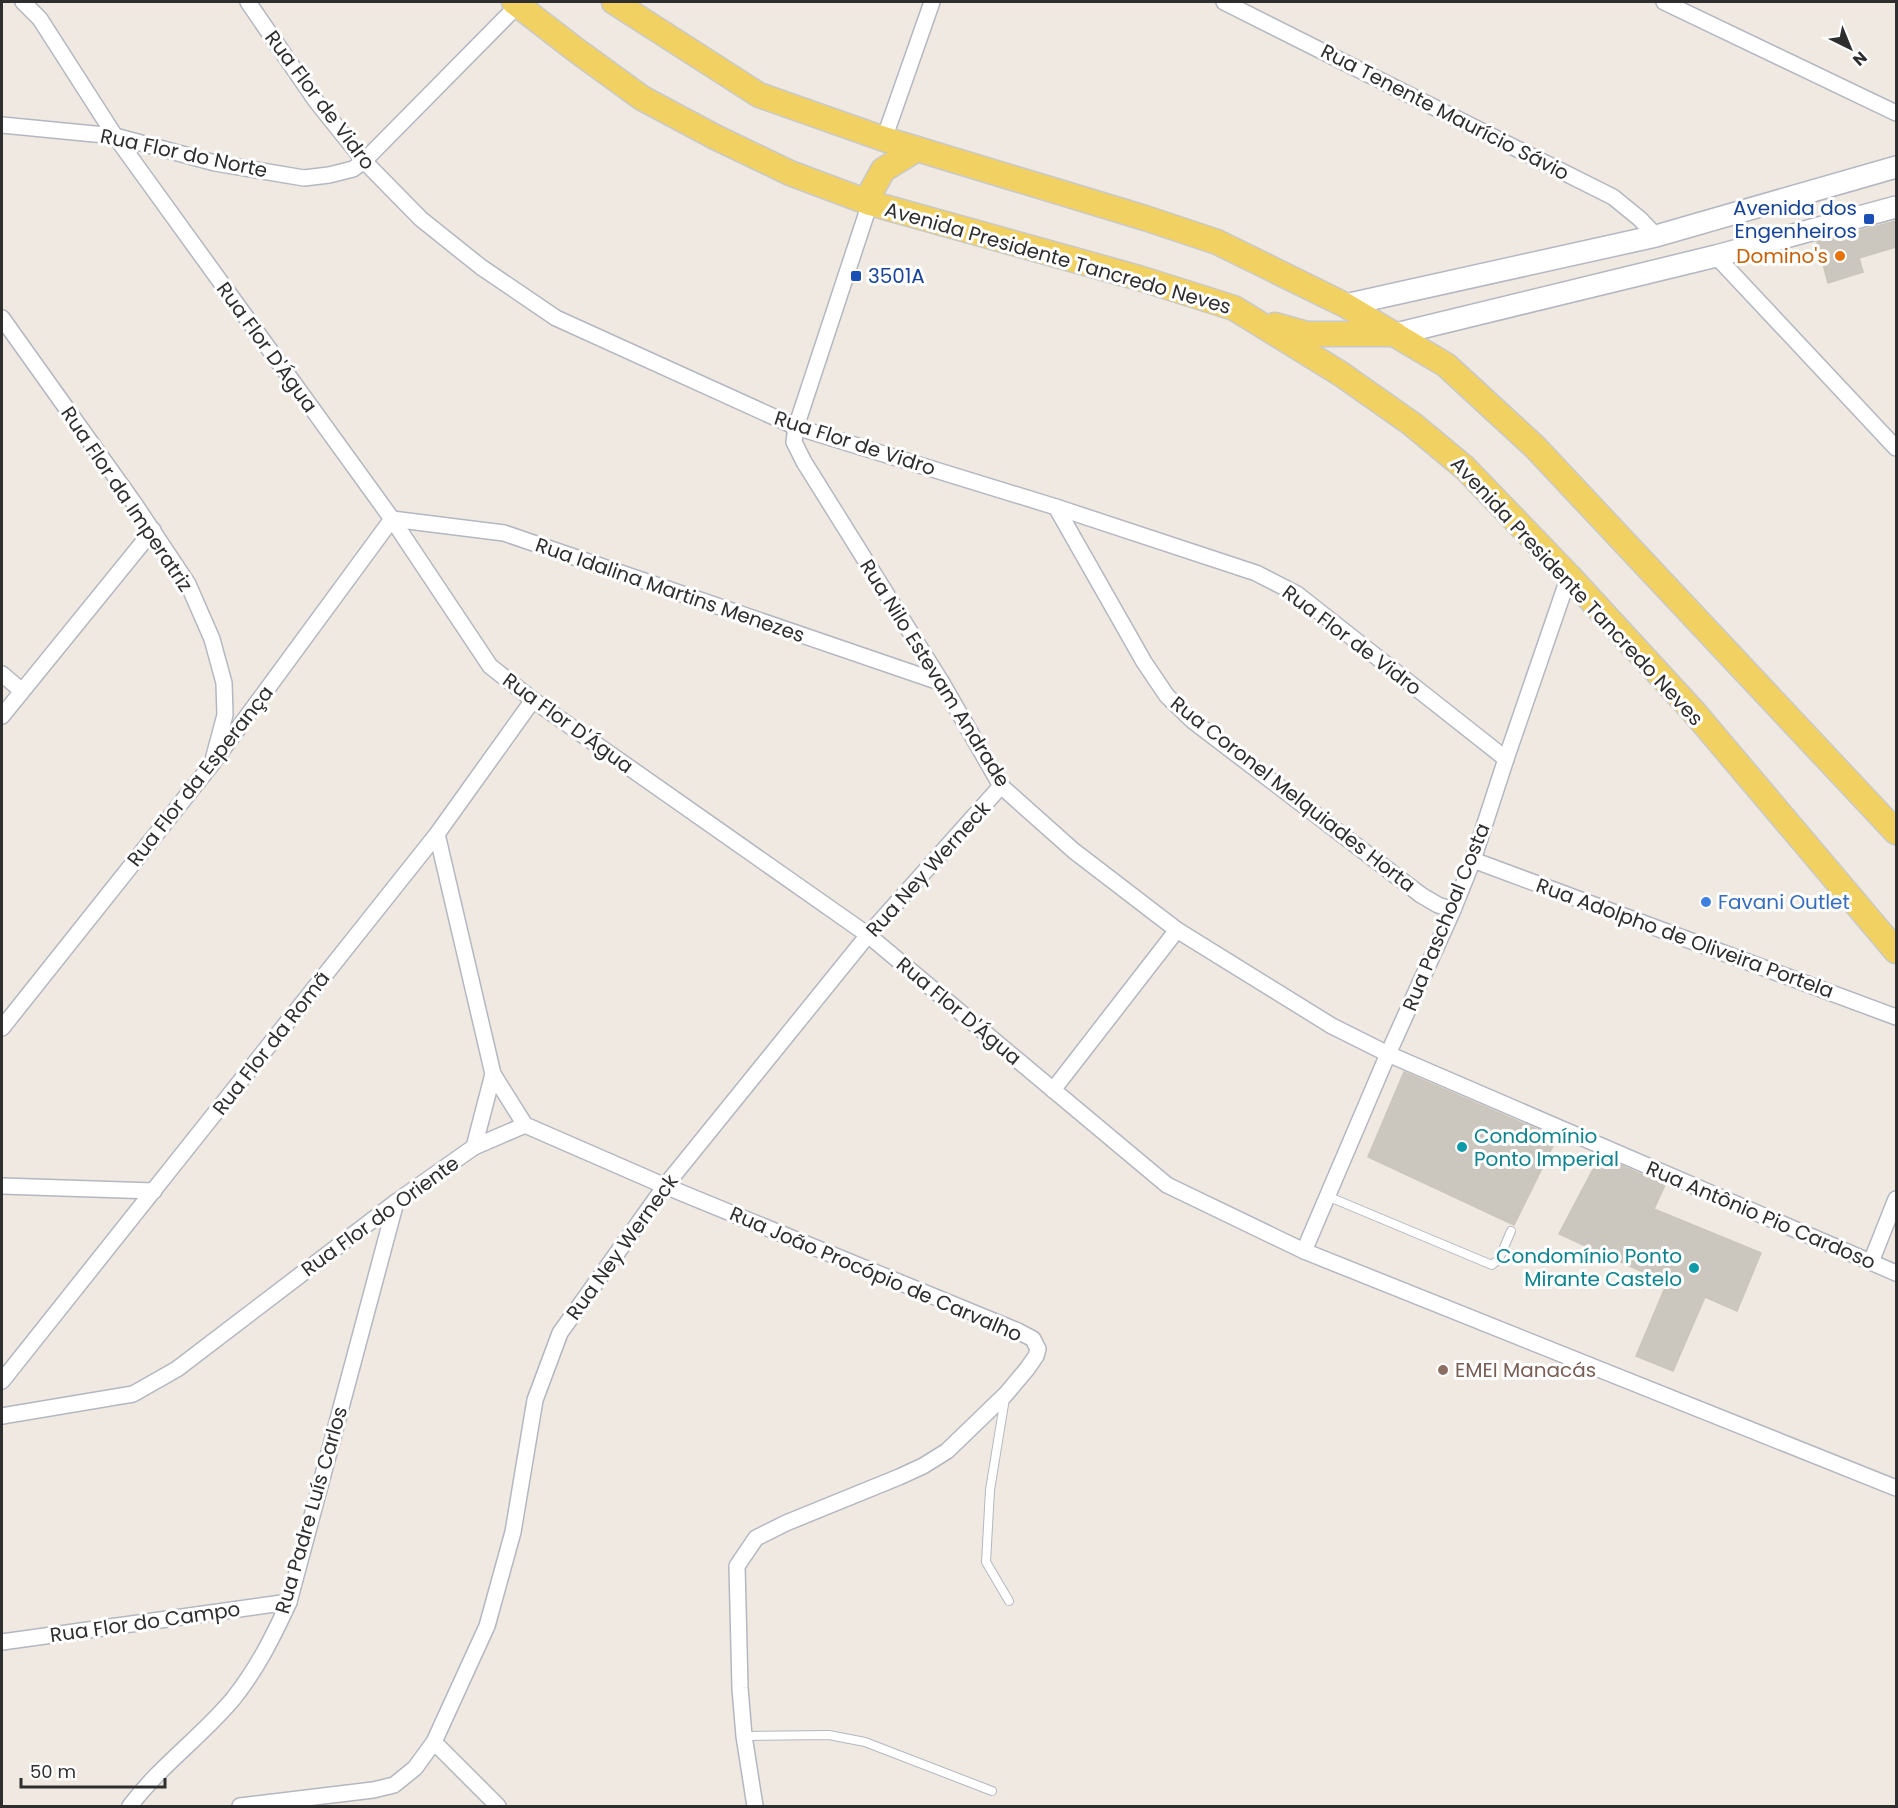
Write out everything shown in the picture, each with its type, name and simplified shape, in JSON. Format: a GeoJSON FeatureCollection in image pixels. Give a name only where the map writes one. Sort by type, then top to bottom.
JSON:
{"type":"FeatureCollection","features":[{"type":"Feature","properties":{"kind":"main road"},"geometry":{"type":"LineString","coordinates":[[614,2],[759,95],[884,139],[1217,242],[1345,305],[1446,365],[1535,447],[1896,832]]}},
{"type":"Feature","properties":{"kind":"main road","name":"Avenida Presidente Tancredo Neves"},"geometry":{"type":"LineString","coordinates":[[516,3],[642,98],[790,173],[870,203],[1140,278],[1234,309],[1341,374],[1412,424],[1465,468],[1569,576],[1694,712],[1895,948]]}},
{"type":"Feature","properties":{"kind":"main road"},"geometry":{"type":"LineString","coordinates":[[870,203],[873,190],[883,170],[917,149]]}},
{"type":"Feature","properties":{"kind":"main road"},"geometry":{"type":"LineString","coordinates":[[1234,309],[1280,327],[1307,334],[1396,334]]}},
{"type":"Feature","properties":{"kind":"street","name":"Rua Flor D'Água"},"geometry":{"type":"LineString","coordinates":[[23,2],[40,19],[115,136],[392,519],[490,666],[533,700],[868,935],[1167,1185],[1304,1251],[1896,1488]]}},
{"type":"Feature","properties":{"kind":"street","name":"Rua Flor de Vidro"},"geometry":{"type":"LineString","coordinates":[[248,2],[316,101],[364,161],[421,219],[482,267],[556,318],[796,427],[1056,507],[1256,573],[1297,594],[1506,759]]}},
{"type":"Feature","properties":{"kind":"street"},"geometry":{"type":"LineString","coordinates":[[884,139],[932,2]]}},
{"type":"Feature","properties":{"kind":"street","name":"Rua Tenente Maurício Sávio"},"geometry":{"type":"LineString","coordinates":[[1224,2],[1613,197],[1640,219],[1656,236]]}},
{"type":"Feature","properties":{"kind":"street"},"geometry":{"type":"LineString","coordinates":[[1664,2],[1896,114]]}},
{"type":"Feature","properties":{"kind":"street"},"geometry":{"type":"LineString","coordinates":[[364,161],[516,3]]}},
{"type":"Feature","properties":{"kind":"street","name":"Rua Flor do Norte"},"geometry":{"type":"LineString","coordinates":[[2,125],[115,136],[215,163],[304,178],[353,169],[364,161]]}},
{"type":"Feature","properties":{"kind":"street"},"geometry":{"type":"LineString","coordinates":[[1345,305],[1656,236],[1896,167]]}},
{"type":"Feature","properties":{"kind":"street"},"geometry":{"type":"LineString","coordinates":[[796,427],[870,203]]}},
{"type":"Feature","properties":{"kind":"street"},"geometry":{"type":"LineString","coordinates":[[1396,334],[1716,256],[1896,207]]}},
{"type":"Feature","properties":{"kind":"street"},"geometry":{"type":"LineString","coordinates":[[1716,256],[1896,448]]}},
{"type":"Feature","properties":{"kind":"street","name":"Rua Flor da Imperatriz"},"geometry":{"type":"LineString","coordinates":[[2,318],[153,530],[188,584],[212,639],[224,683],[225,715],[212,764]]}},
{"type":"Feature","properties":{"kind":"street","name":"Rua Nilo Estevam Andrade"},"geometry":{"type":"LineString","coordinates":[[796,427],[794,442],[804,462],[942,682],[1000,786],[1074,851],[1177,930]]}},
{"type":"Feature","properties":{"kind":"street","name":"Rua Coronel Melquiades Horta"},"geometry":{"type":"LineString","coordinates":[[1056,507],[1144,662],[1167,696],[1193,721],[1421,895],[1438,905],[1453,910]]}},
{"type":"Feature","properties":{"kind":"street","name":"Rua Idalina Martins Menezes"},"geometry":{"type":"LineString","coordinates":[[392,519],[504,533],[942,682]]}},
{"type":"Feature","properties":{"kind":"street","name":"Rua Flor da Esperança"},"geometry":{"type":"LineString","coordinates":[[2,1028],[212,764],[392,519]]}},
{"type":"Feature","properties":{"kind":"street"},"geometry":{"type":"LineString","coordinates":[[2,716],[153,530]]}},
{"type":"Feature","properties":{"kind":"street","name":"Rua Paschoal Costa"},"geometry":{"type":"LineString","coordinates":[[1304,1251],[1473,860],[1569,576]]}},
{"type":"Feature","properties":{"kind":"street"},"geometry":{"type":"LineString","coordinates":[[2,674],[22,691]]}},
{"type":"Feature","properties":{"kind":"street","name":"Rua Flor da Romã"},"geometry":{"type":"LineString","coordinates":[[2,1381],[437,834],[533,700]]}},
{"type":"Feature","properties":{"kind":"street","name":"Rua Ney Werneck"},"geometry":{"type":"LineString","coordinates":[[240,1806],[394,1785],[415,1768],[434,1742],[487,1626],[513,1532],[535,1400],[560,1333],[665,1186],[868,935],[1000,786]]}},
{"type":"Feature","properties":{"kind":"street","name":"Rua Flor do Oriente"},"geometry":{"type":"LineString","coordinates":[[2,1416],[133,1394],[177,1369],[396,1202],[474,1147],[493,1074],[437,834]]}},
{"type":"Feature","properties":{"kind":"street","name":"Rua Adolpho de Oliveira Portela"},"geometry":{"type":"LineString","coordinates":[[1473,860],[1896,1017]]}},
{"type":"Feature","properties":{"kind":"street"},"geometry":{"type":"LineString","coordinates":[[1053,1089],[1177,930]]}},
{"type":"Feature","properties":{"kind":"street","name":"Rua Antônio Pio Cardoso"},"geometry":{"type":"LineString","coordinates":[[1177,930],[1332,1026],[1388,1054],[1896,1273]]}},
{"type":"Feature","properties":{"kind":"street"},"geometry":{"type":"LineString","coordinates":[[493,1074],[525,1125],[665,1186]]}},
{"type":"Feature","properties":{"kind":"street"},"geometry":{"type":"LineString","coordinates":[[474,1147],[525,1125]]}},
{"type":"Feature","properties":{"kind":"street"},"geometry":{"type":"LineString","coordinates":[[2,1186],[154,1191]]}},
{"type":"Feature","properties":{"kind":"street","name":"Rua João Procópio de Carvalho"},"geometry":{"type":"LineString","coordinates":[[665,1186],[1018,1331],[1033,1339],[1038,1349],[1036,1356],[1006,1394],[947,1450],[923,1466],[786,1523],[756,1538],[737,1566],[740,1688],[744,1736],[755,1806]]}},
{"type":"Feature","properties":{"kind":"street"},"geometry":{"type":"LineString","coordinates":[[1871,1262],[1896,1199]]}},
{"type":"Feature","properties":{"kind":"street","name":"Rua Padre Luís Carlos"},"geometry":{"type":"LineString","coordinates":[[130,1806],[231,1700],[251,1675],[270,1644],[289,1602],[396,1202]]}},
{"type":"Feature","properties":{"kind":"street","name":"Rua Flor do Campo"},"geometry":{"type":"LineString","coordinates":[[2,1642],[289,1602]]}},
{"type":"Feature","properties":{"kind":"street"},"geometry":{"type":"LineString","coordinates":[[434,1742],[498,1806]]}},
{"type":"Feature","properties":{"kind":"lane"},"geometry":{"type":"LineString","coordinates":[[1328,1196],[1492,1265],[1499,1260],[1511,1231]]}},
{"type":"Feature","properties":{"kind":"lane"},"geometry":{"type":"LineString","coordinates":[[1006,1394],[990,1490],[986,1562],[1009,1600]]}},
{"type":"Feature","properties":{"kind":"lane"},"geometry":{"type":"LineString","coordinates":[[744,1736],[829,1735],[865,1742],[992,1791]]}},
{"type":"Feature","properties":{"kind":"building"},"geometry":{"type":"Polygon","coordinates":[[[1896,221],[1896,247],[1859,258],[1863,272],[1828,283],[1817,242],[1896,221]]]}},
{"type":"Feature","properties":{"kind":"building","name":"Condomínio Ponto Imperial"},"geometry":{"type":"Polygon","coordinates":[[[1404,1072],[1557,1138],[1514,1225],[1368,1157],[1404,1072]]]}},
{"type":"Feature","properties":{"kind":"building","name":"Condomínio Ponto Mirante Castelo"},"geometry":{"type":"Polygon","coordinates":[[[1600,1156],[1665,1185],[1654,1209],[1761,1253],[1737,1311],[1705,1297],[1673,1371],[1636,1356],[1667,1283],[1559,1234],[1600,1156]]]}},
{"type":"Feature","properties":{"kind":"place","name":"Avenida dos Engenheiros"},"geometry":{"type":"Point","coordinates":[1869,219]}},
{"type":"Feature","properties":{"kind":"place","name":"Domino's"},"geometry":{"type":"Point","coordinates":[1840,256]}},
{"type":"Feature","properties":{"kind":"place","name":"3501A"},"geometry":{"type":"Point","coordinates":[856,276]}},
{"type":"Feature","properties":{"kind":"place","name":"Favani Outlet"},"geometry":{"type":"Point","coordinates":[1706,902]}},
{"type":"Feature","properties":{"kind":"place","name":"Condomínio Ponto Imperial"},"geometry":{"type":"Point","coordinates":[1462,1147]}},
{"type":"Feature","properties":{"kind":"place","name":"Condomínio Ponto Mirante Castelo"},"geometry":{"type":"Point","coordinates":[1694,1268]}},
{"type":"Feature","properties":{"kind":"place","name":"EMEI Manacás"},"geometry":{"type":"Point","coordinates":[1443,1370]}}]}
